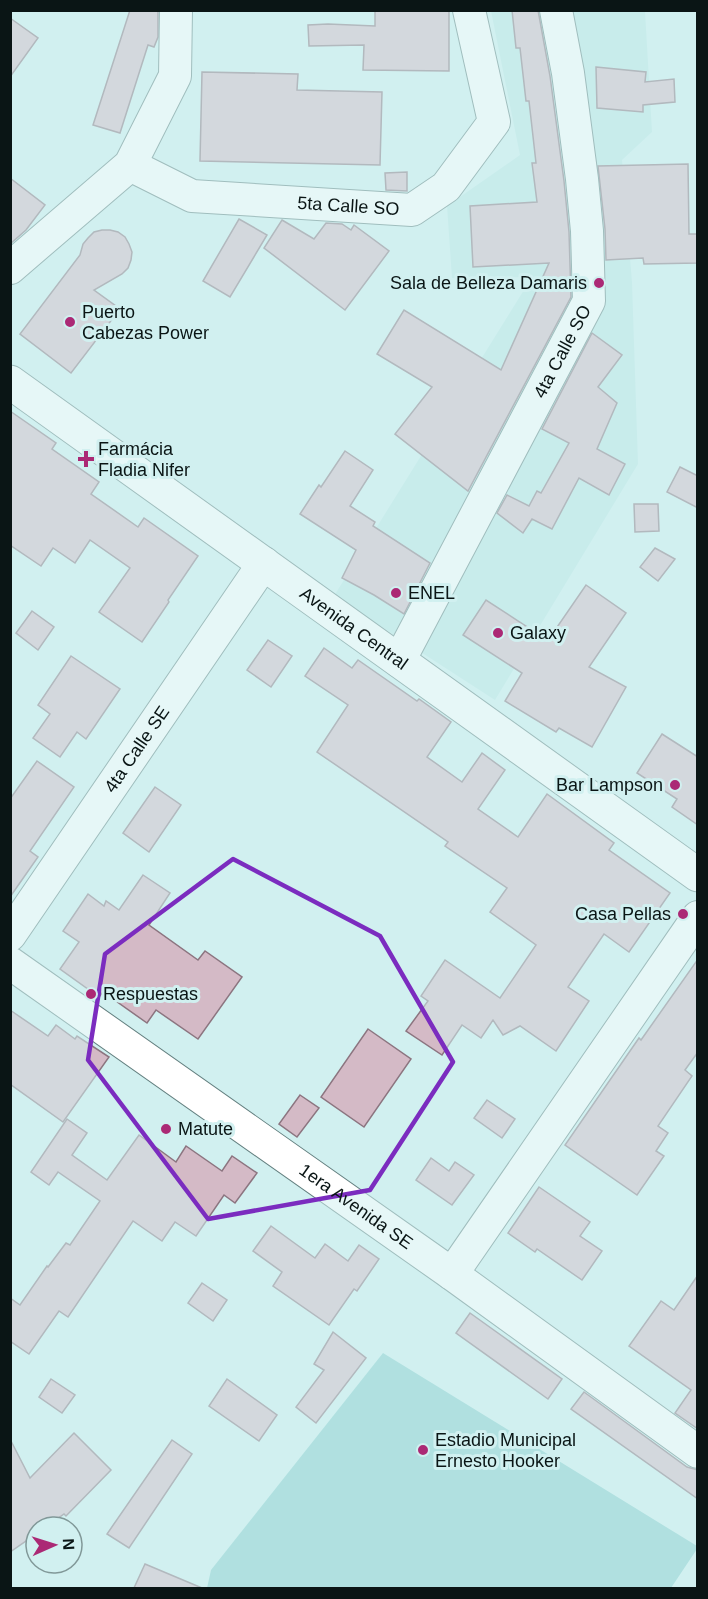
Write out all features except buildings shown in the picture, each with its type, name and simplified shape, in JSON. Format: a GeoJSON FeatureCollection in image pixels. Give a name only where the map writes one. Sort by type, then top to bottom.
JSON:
{"type":"FeatureCollection","features":[{"type":"Feature","properties":{"kind":"street"},"geometry":{"type":"LineString","coordinates":[[10,268],[130,165],[175,76],[176,10]]}},
{"type":"Feature","properties":{"kind":"street","name":"5ta Calle SO"},"geometry":{"type":"LineString","coordinates":[[130,165],[192,196],[412,210],[446,187],[494,122],[469,10]]}},
{"type":"Feature","properties":{"kind":"street","name":"4ta Calle SO"},"geometry":{"type":"LineString","coordinates":[[399,661],[589,301],[583,187],[568,73],[556,10]]}},
{"type":"Feature","properties":{"kind":"street","name":"Avenida Central"},"geometry":{"type":"LineString","coordinates":[[10,382],[698,875]]}},
{"type":"Feature","properties":{"kind":"street","name":"4ta Calle SE"},"geometry":{"type":"LineString","coordinates":[[10,935],[264,563]]}},
{"type":"Feature","properties":{"kind":"street"},"geometry":{"type":"LineString","coordinates":[[452,1274],[698,917]]}},
{"type":"Feature","properties":{"kind":"street","name":"1era Avenida SE"},"geometry":{"type":"LineString","coordinates":[[10,963],[452,1274],[698,1452]]}},
{"type":"Feature","properties":{"kind":"highlighted area"},"geometry":{"type":"Polygon","coordinates":[[[233,859],[380,936],[453,1062],[370,1190],[208,1219],[88,1060],[105,954],[233,859]]]}},
{"type":"Feature","properties":{"kind":"shaded area"},"geometry":{"type":"Polygon","coordinates":[[[491,11],[645,11],[652,132],[622,160],[632,282],[638,464],[495,700],[334,596],[532,277],[452,278],[447,206],[520,155],[491,11]]]}},
{"type":"Feature","properties":{"kind":"shaded area","name":"Estadio Municipal Ernesto Hooker"},"geometry":{"type":"Polygon","coordinates":[[[383,1353],[697,1546],[671,1588],[207,1588],[211,1570],[383,1353]]]}},
{"type":"Feature","properties":{"kind":"place","name":"Sala de Belleza Damaris"},"geometry":{"type":"Point","coordinates":[599,283]}},
{"type":"Feature","properties":{"kind":"place","name":"Puerto Cabezas Power"},"geometry":{"type":"Point","coordinates":[70,322]}},
{"type":"Feature","properties":{"kind":"place","name":"Farmácia Fladia Nifer"},"geometry":{"type":"Point","coordinates":[86,459]}},
{"type":"Feature","properties":{"kind":"place","name":"ENEL"},"geometry":{"type":"Point","coordinates":[396,593]}},
{"type":"Feature","properties":{"kind":"place","name":"Galaxy"},"geometry":{"type":"Point","coordinates":[498,633]}},
{"type":"Feature","properties":{"kind":"place","name":"Bar Lampson"},"geometry":{"type":"Point","coordinates":[675,785]}},
{"type":"Feature","properties":{"kind":"place","name":"Casa Pellas"},"geometry":{"type":"Point","coordinates":[683,914]}},
{"type":"Feature","properties":{"kind":"place","name":"Respuestas"},"geometry":{"type":"Point","coordinates":[91,994]}},
{"type":"Feature","properties":{"kind":"place","name":"Matute"},"geometry":{"type":"Point","coordinates":[166,1129]}},
{"type":"Feature","properties":{"kind":"place","name":"Estadio Municipal Ernesto Hooker"},"geometry":{"type":"Point","coordinates":[423,1450]}}]}
